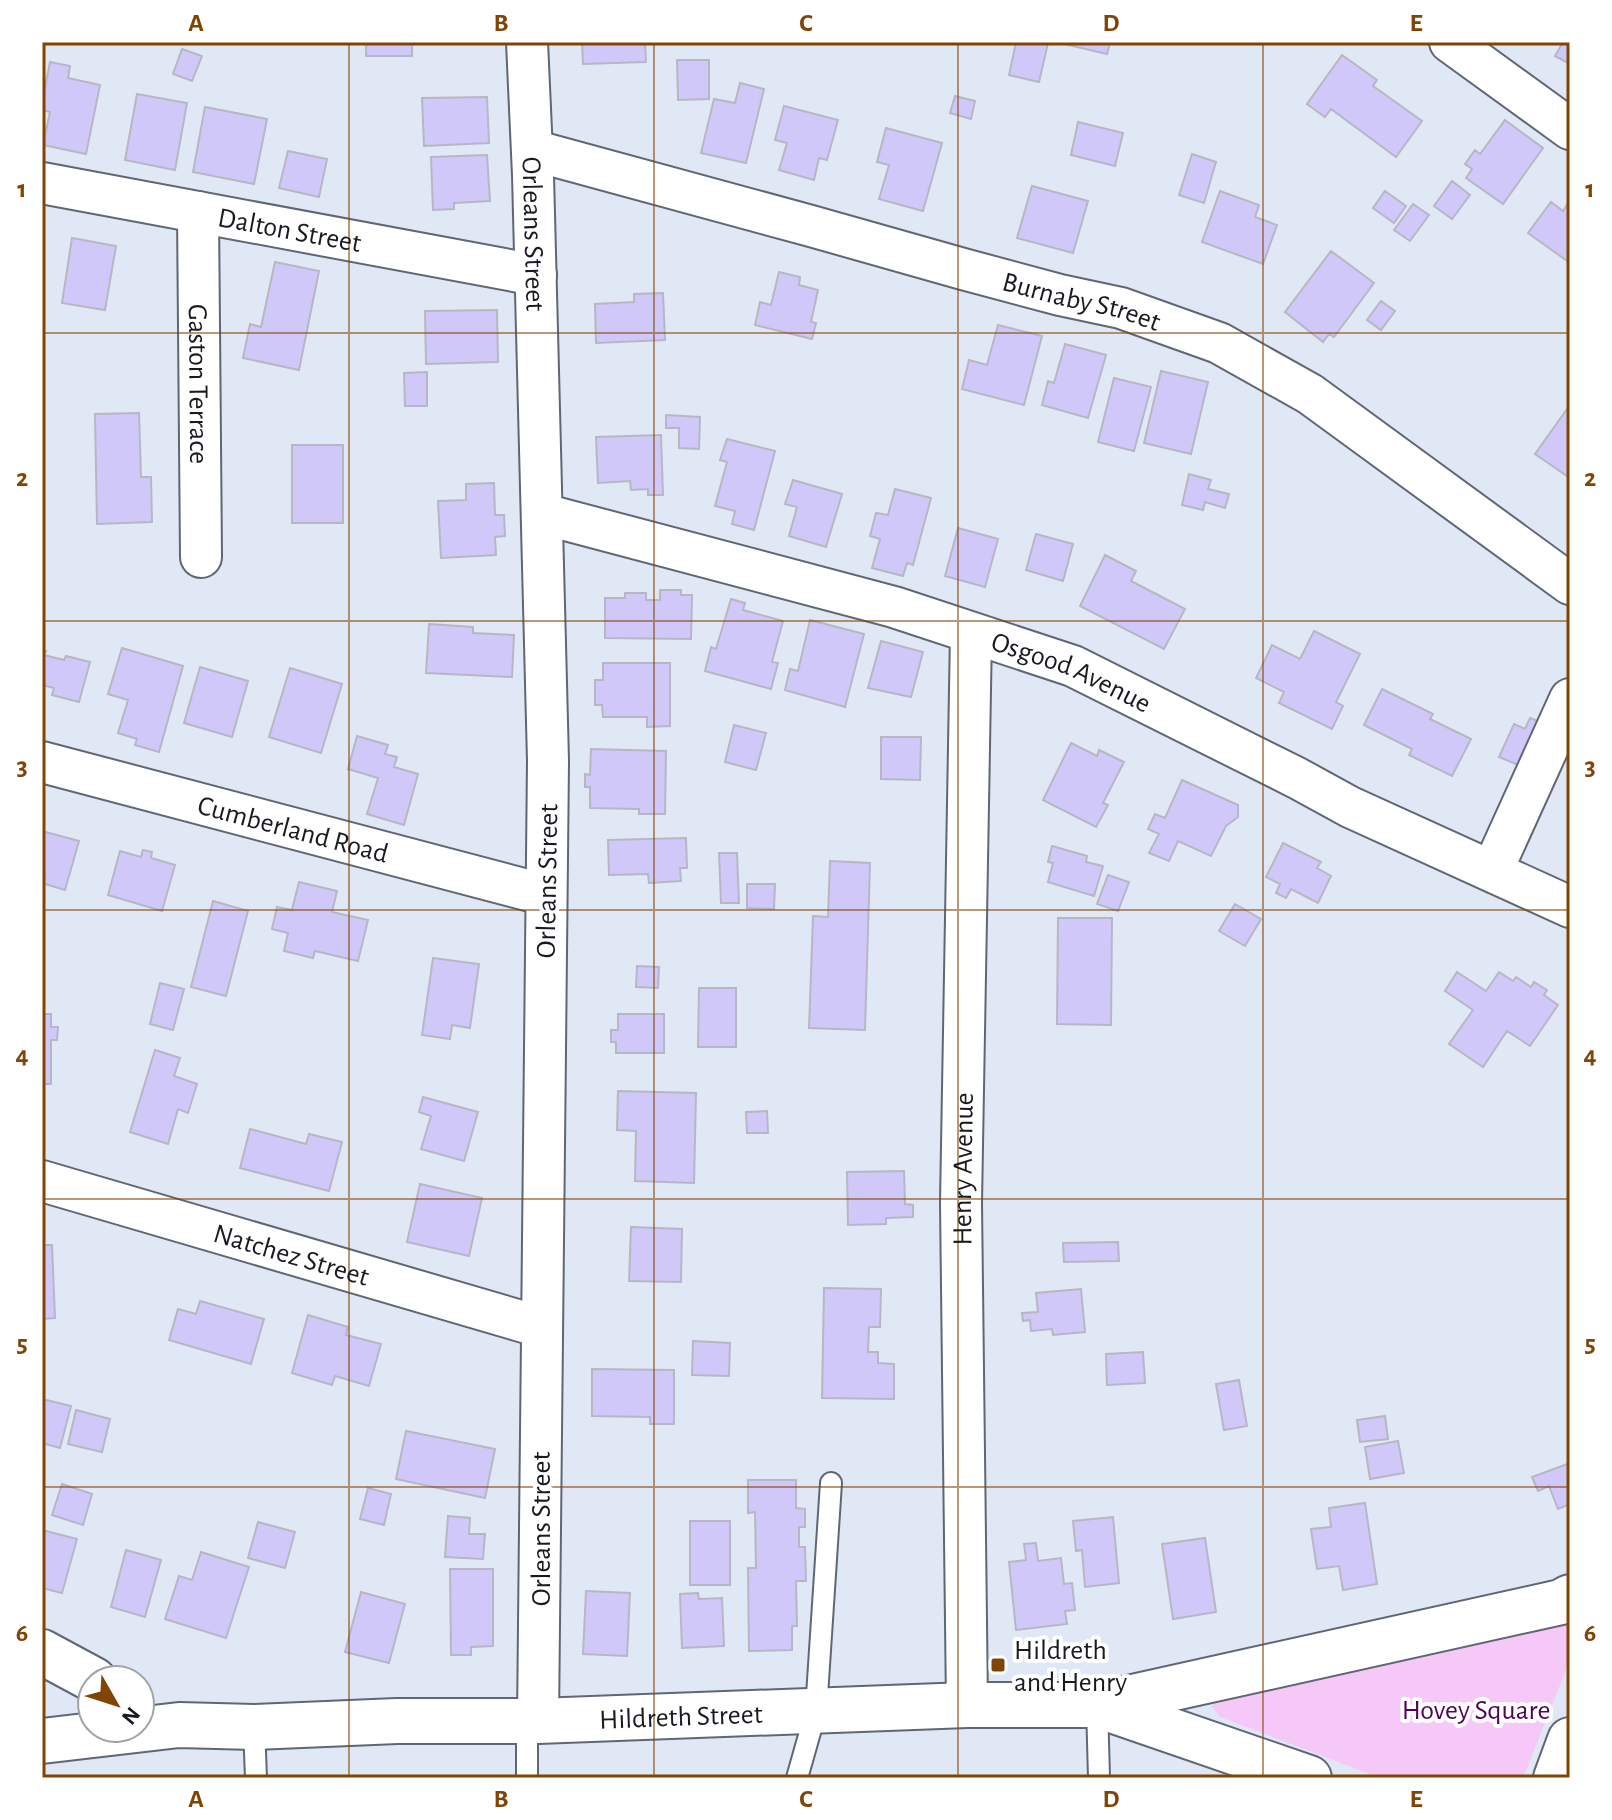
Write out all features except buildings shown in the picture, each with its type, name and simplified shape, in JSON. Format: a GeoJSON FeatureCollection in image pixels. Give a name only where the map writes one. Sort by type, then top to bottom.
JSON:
{"type":"FeatureCollection","features":[{"type":"Feature","properties":{"kind":"street","name":"Orleans Street"},"geometry":{"type":"LineString","coordinates":[[527,42],[548,761],[541,1327],[532,1721]]}},
{"type":"Feature","properties":{"kind":"street"},"geometry":{"type":"LineString","coordinates":[[1450,42],[1570,129]]}},
{"type":"Feature","properties":{"kind":"street","name":"Burnaby Street"},"geometry":{"type":"LineString","coordinates":[[532,150],[991,277],[1121,308],[1219,343],[1310,394],[1570,584]]}},
{"type":"Feature","properties":{"kind":"street","name":"Dalton Street"},"geometry":{"type":"LineString","coordinates":[[42,183],[536,275]]}},
{"type":"Feature","properties":{"kind":"street","name":"Gaston Terrace"},"geometry":{"type":"LineString","coordinates":[[198,212],[201,557]]}},
{"type":"Feature","properties":{"kind":"street","name":"Osgood Avenue"},"geometry":{"type":"LineString","coordinates":[[543,514],[894,607],[1073,666],[1362,813],[1570,907]]}},
{"type":"Feature","properties":{"kind":"street","name":"Henry Avenue"},"geometry":{"type":"LineString","coordinates":[[967,1705],[961,1203],[971,633]]}},
{"type":"Feature","properties":{"kind":"street"},"geometry":{"type":"LineString","coordinates":[[1492,871],[1570,699]]}},
{"type":"Feature","properties":{"kind":"street","name":"Cumberland Road"},"geometry":{"type":"LineString","coordinates":[[42,762],[546,895]]}},
{"type":"Feature","properties":{"kind":"street","name":"Natchez Street"},"geometry":{"type":"LineString","coordinates":[[42,1181],[541,1327]]}},
{"type":"Feature","properties":{"kind":"street"},"geometry":{"type":"LineString","coordinates":[[1097,1705],[1561,1602],[1570,1597]]}},
{"type":"Feature","properties":{"kind":"street"},"geometry":{"type":"LineString","coordinates":[[42,1652],[76,1670]]}},
{"type":"Feature","properties":{"kind":"street","name":"Hildreth Street"},"geometry":{"type":"LineString","coordinates":[[42,1741],[179,1725],[254,1727],[397,1721],[532,1721],[967,1705],[1097,1705],[1309,1778]]}},
{"type":"Feature","properties":{"kind":"street"},"geometry":{"type":"LineString","coordinates":[[156,1713],[179,1725]]}},
{"type":"Feature","properties":{"kind":"lane"},"geometry":{"type":"LineString","coordinates":[[797,1778],[816,1711],[831,1483]]}},
{"type":"Feature","properties":{"kind":"lane"},"geometry":{"type":"LineString","coordinates":[[1097,1705],[1099,1778]]}},
{"type":"Feature","properties":{"kind":"lane"},"geometry":{"type":"LineString","coordinates":[[527,1778],[532,1721]]}},
{"type":"Feature","properties":{"kind":"lane"},"geometry":{"type":"LineString","coordinates":[[254,1727],[256,1778]]}},
{"type":"Feature","properties":{"kind":"green space","name":"Hovey Square"},"geometry":{"type":"Polygon","coordinates":[[[1570,1620],[1570,1660],[1523,1778],[1380,1778],[1220,1717],[1212,1706],[1220,1694],[1570,1620]]]}},
{"type":"Feature","properties":{"kind":"place","name":"Hildreth and Henry"},"geometry":{"type":"Point","coordinates":[998,1665]}}]}
